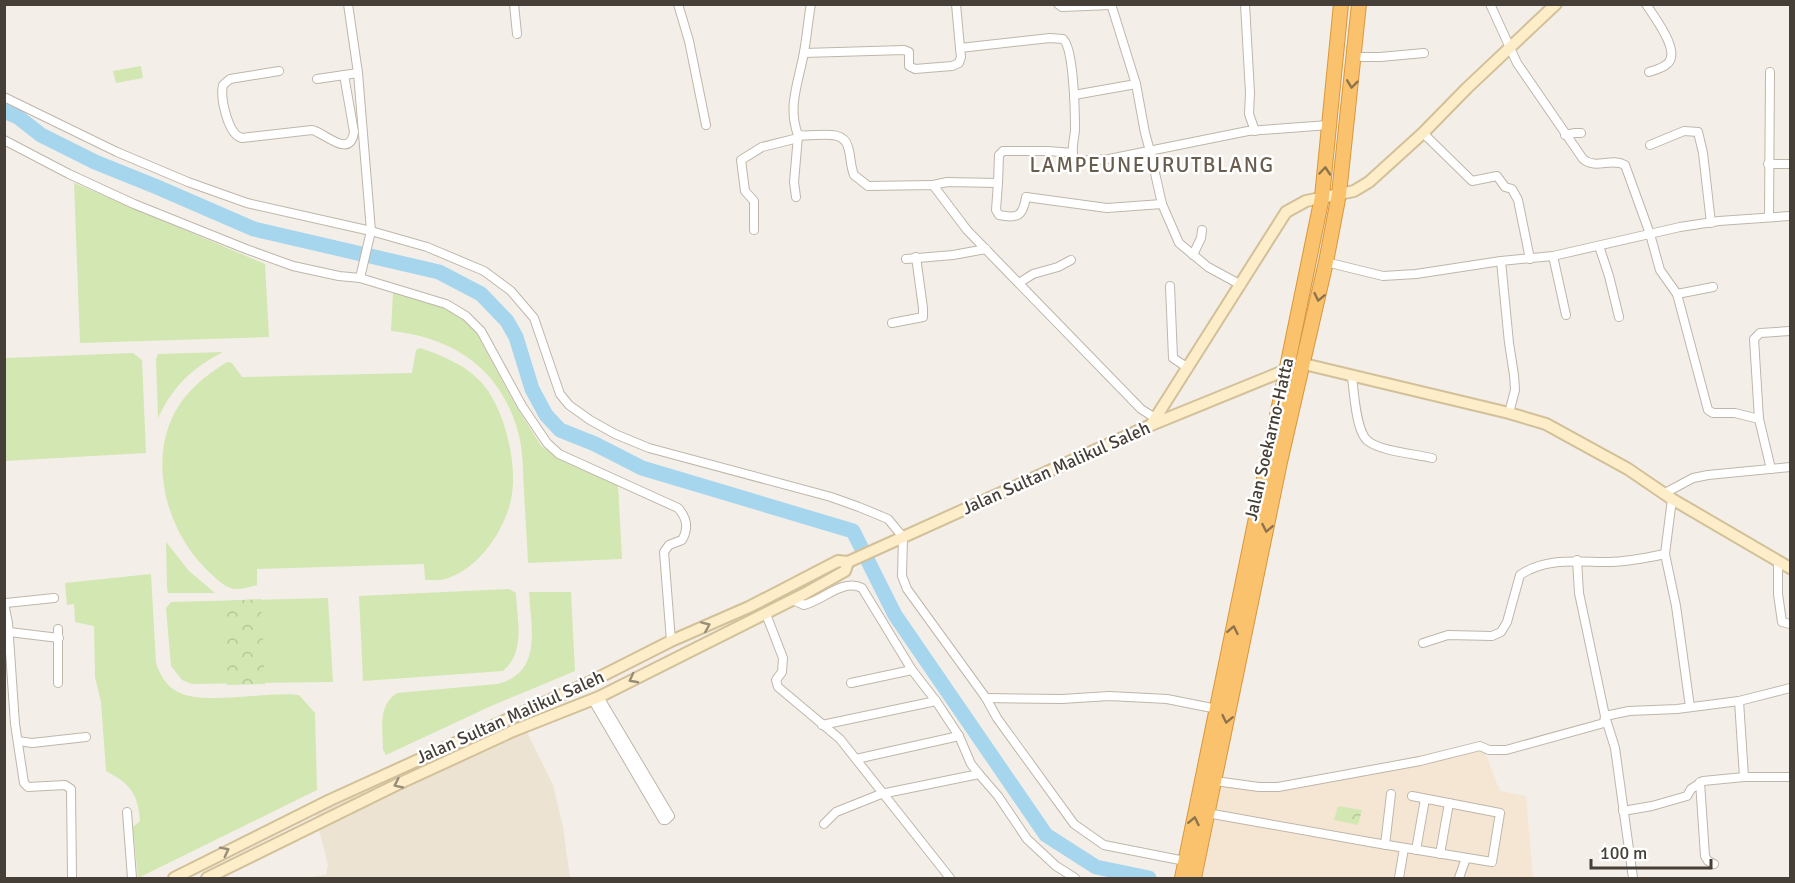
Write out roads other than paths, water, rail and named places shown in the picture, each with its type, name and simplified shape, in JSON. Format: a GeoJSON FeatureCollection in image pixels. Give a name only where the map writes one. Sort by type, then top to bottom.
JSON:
{"type":"FeatureCollection","features":[{"type":"Feature","properties":{"kind":"highway","name":"Jalan Soekarno-Hatta"},"geometry":{"type":"LineString","coordinates":[[1194,879],[1207,813],[1220,781],[1286,370],[1322,197],[1341,4]]}},
{"type":"Feature","properties":{"kind":"highway","name":"Jalan Soekarno-Hatta"},"geometry":{"type":"LineString","coordinates":[[1182,879],[1217,709],[1268,490],[1304,364],[1326,262],[1339,194],[1359,4]]}},
{"type":"Feature","properties":{"kind":"main road"},"geometry":{"type":"LineString","coordinates":[[1153,422],[1286,212],[1306,201],[1354,191],[1369,182],[1556,4]]}},
{"type":"Feature","properties":{"kind":"main road"},"geometry":{"type":"LineString","coordinates":[[1304,364],[1546,424],[1628,468],[1668,496],[1791,568]]}},
{"type":"Feature","properties":{"kind":"main road","name":"Jalan Sultan Malikul Saleh"},"geometry":{"type":"LineString","coordinates":[[174,879],[263,832],[506,718],[592,681],[671,641],[749,607],[838,561],[850,561],[1153,422],[1286,370]]}},
{"type":"Feature","properties":{"kind":"main road","name":"Jalan Sultan Malikul Saleh"},"geometry":{"type":"LineString","coordinates":[[210,878],[269,846],[513,731],[596,698],[766,614],[845,571],[850,561]]}},
{"type":"Feature","properties":{"kind":"main road"},"geometry":{"type":"LineString","coordinates":[[647,653],[655,667]]}},
{"type":"Feature","properties":{"kind":"main road"},"geometry":{"type":"LineString","coordinates":[[506,718],[513,731]]}},
{"type":"Feature","properties":{"kind":"main road"},"geometry":{"type":"LineString","coordinates":[[263,832],[269,846]]}},
{"type":"Feature","properties":{"kind":"street"},"geometry":{"type":"LineString","coordinates":[[348,4],[358,73],[370,235],[360,278]]}},
{"type":"Feature","properties":{"kind":"street"},"geometry":{"type":"LineString","coordinates":[[514,4],[517,34]]}},
{"type":"Feature","properties":{"kind":"street"},"geometry":{"type":"LineString","coordinates":[[678,4],[689,41],[706,125]]}},
{"type":"Feature","properties":{"kind":"street"},"geometry":{"type":"LineString","coordinates":[[796,197],[794,182],[798,137],[793,116],[793,99],[804,53],[811,4]]}},
{"type":"Feature","properties":{"kind":"street"},"geometry":{"type":"LineString","coordinates":[[804,53],[907,50],[909,66],[915,69],[952,66],[959,63],[961,57],[956,4]]}},
{"type":"Feature","properties":{"kind":"street"},"geometry":{"type":"LineString","coordinates":[[1058,4],[1062,7],[1111,4],[1136,84],[1162,204],[1179,243],[1208,267],[1241,285]]}},
{"type":"Feature","properties":{"kind":"street"},"geometry":{"type":"LineString","coordinates":[[1245,4],[1249,114],[1255,131]]}},
{"type":"Feature","properties":{"kind":"street"},"geometry":{"type":"LineString","coordinates":[[1490,4],[1520,69],[1565,135],[1588,163],[1600,165],[1619,162],[1625,165],[1650,234],[1660,270],[1677,294],[1708,410],[1713,413],[1735,413],[1759,419]]}},
{"type":"Feature","properties":{"kind":"street"},"geometry":{"type":"LineString","coordinates":[[1646,4],[1672,51],[1669,63],[1649,72]]}},
{"type":"Feature","properties":{"kind":"street"},"geometry":{"type":"LineString","coordinates":[[960,48],[1050,38],[1063,39],[1068,46],[1074,94],[1073,153],[1079,161],[1109,159],[1255,131],[1329,124]]}},
{"type":"Feature","properties":{"kind":"street"},"geometry":{"type":"LineString","coordinates":[[1355,57],[1424,53]]}},
{"type":"Feature","properties":{"kind":"street"},"geometry":{"type":"LineString","coordinates":[[279,71],[230,79],[223,85],[222,97],[231,129],[237,137],[312,130],[320,132],[336,144],[349,142],[354,132],[344,75]]}},
{"type":"Feature","properties":{"kind":"street"},"geometry":{"type":"LineString","coordinates":[[1769,216],[1770,72]]}},
{"type":"Feature","properties":{"kind":"street"},"geometry":{"type":"LineString","coordinates":[[317,79],[358,73]]}},
{"type":"Feature","properties":{"kind":"street"},"geometry":{"type":"LineString","coordinates":[[1074,94],[1136,84]]}},
{"type":"Feature","properties":{"kind":"street"},"geometry":{"type":"LineString","coordinates":[[4,97],[117,152],[247,203],[370,235],[427,247],[484,271],[511,291],[534,318],[560,394],[569,405],[590,420],[615,434],[649,448],[831,497],[888,519],[903,537],[902,576],[907,589],[1074,824],[1104,845],[1185,861]]}},
{"type":"Feature","properties":{"kind":"street"},"geometry":{"type":"LineString","coordinates":[[1650,146],[1684,131],[1698,132],[1703,153],[1710,223]]}},
{"type":"Feature","properties":{"kind":"street"},"geometry":{"type":"LineString","coordinates":[[1423,133],[1472,180],[1497,176],[1505,187],[1512,189],[1518,201],[1530,258]]}},
{"type":"Feature","properties":{"kind":"street"},"geometry":{"type":"LineString","coordinates":[[754,230],[754,201],[746,190],[741,160],[762,147],[798,137],[832,134],[840,136],[849,147],[850,166],[854,175],[868,186],[933,185],[947,182],[998,183]]}},
{"type":"Feature","properties":{"kind":"street"},"geometry":{"type":"LineString","coordinates":[[1565,135],[1581,134]]}},
{"type":"Feature","properties":{"kind":"street"},"geometry":{"type":"LineString","coordinates":[[4,140],[134,204],[246,249],[293,266],[360,278],[446,304],[466,316],[481,330],[522,406],[547,443],[559,454],[678,508],[684,515],[686,534],[682,540],[669,545],[664,552],[671,641]]}},
{"type":"Feature","properties":{"kind":"street"},"geometry":{"type":"LineString","coordinates":[[1073,153],[1003,151],[999,155],[996,210],[999,215],[1019,216],[1023,212],[1026,197],[1107,208],[1162,204]]}},
{"type":"Feature","properties":{"kind":"street"},"geometry":{"type":"LineString","coordinates":[[1768,165],[1791,165]]}},
{"type":"Feature","properties":{"kind":"street"},"geometry":{"type":"LineString","coordinates":[[933,185],[967,230],[1153,422]]}},
{"type":"Feature","properties":{"kind":"street"},"geometry":{"type":"LineString","coordinates":[[1326,262],[1383,276],[1416,274],[1552,256],[1710,223],[1769,216],[1791,216]]}},
{"type":"Feature","properties":{"kind":"street"},"geometry":{"type":"LineString","coordinates":[[1192,255],[1201,238],[1202,230]]}},
{"type":"Feature","properties":{"kind":"street"},"geometry":{"type":"LineString","coordinates":[[1599,246],[1619,317]]}},
{"type":"Feature","properties":{"kind":"street"},"geometry":{"type":"LineString","coordinates":[[906,259],[953,255],[986,249]]}},
{"type":"Feature","properties":{"kind":"street"},"geometry":{"type":"LineString","coordinates":[[1552,256],[1566,315]]}},
{"type":"Feature","properties":{"kind":"street"},"geometry":{"type":"LineString","coordinates":[[892,323],[923,317],[916,257]]}},
{"type":"Feature","properties":{"kind":"street"},"geometry":{"type":"LineString","coordinates":[[1019,283],[1033,274],[1058,267],[1071,260]]}},
{"type":"Feature","properties":{"kind":"street"},"geometry":{"type":"LineString","coordinates":[[1502,261],[1515,390],[1509,413]]}},
{"type":"Feature","properties":{"kind":"street"},"geometry":{"type":"LineString","coordinates":[[1170,286],[1173,358],[1188,368]]}},
{"type":"Feature","properties":{"kind":"street"},"geometry":{"type":"LineString","coordinates":[[1677,294],[1713,287]]}},
{"type":"Feature","properties":{"kind":"street"},"geometry":{"type":"LineString","coordinates":[[1771,469],[1759,419],[1755,338],[1760,333],[1791,331]]}},
{"type":"Feature","properties":{"kind":"street"},"geometry":{"type":"LineString","coordinates":[[1352,377],[1359,423],[1366,440],[1380,448],[1432,458]]}},
{"type":"Feature","properties":{"kind":"street"},"geometry":{"type":"LineString","coordinates":[[1690,707],[1676,606],[1665,554],[1668,496],[1693,478],[1791,467]]}},
{"type":"Feature","properties":{"kind":"street"},"geometry":{"type":"LineString","coordinates":[[1423,643],[1448,635],[1492,636],[1502,632],[1508,622],[1520,575],[1531,567],[1577,560],[1628,561],[1665,554]]}},
{"type":"Feature","properties":{"kind":"street"},"geometry":{"type":"LineString","coordinates":[[1577,560],[1579,593],[1605,716],[1615,748],[1633,876]]}},
{"type":"Feature","properties":{"kind":"street"},"geometry":{"type":"LineString","coordinates":[[1778,561],[1778,594],[1782,622],[1791,624]]}},
{"type":"Feature","properties":{"kind":"street"},"geometry":{"type":"LineString","coordinates":[[793,600],[804,605],[846,586],[861,588],[912,670],[959,736],[971,764],[998,796],[1028,839],[1056,866],[1075,879]]}},
{"type":"Feature","properties":{"kind":"street"},"geometry":{"type":"LineString","coordinates":[[54,598],[5,603],[9,632],[9,706],[26,786],[62,784],[71,789],[72,879]]}},
{"type":"Feature","properties":{"kind":"street"},"geometry":{"type":"LineString","coordinates":[[766,614],[783,658],[782,672],[776,680],[778,687],[840,739],[950,879]]}},
{"type":"Feature","properties":{"kind":"street"},"geometry":{"type":"LineString","coordinates":[[9,632],[59,634],[58,683]]}},
{"type":"Feature","properties":{"kind":"street"},"geometry":{"type":"LineString","coordinates":[[851,683],[912,670]]}},
{"type":"Feature","properties":{"kind":"street"},"geometry":{"type":"LineString","coordinates":[[1605,716],[1638,710],[1739,701],[1791,688]]}},
{"type":"Feature","properties":{"kind":"street"},"geometry":{"type":"LineString","coordinates":[[986,698],[1062,699],[1109,696],[1167,699],[1217,709]]}},
{"type":"Feature","properties":{"kind":"street"},"geometry":{"type":"LineString","coordinates":[[596,698],[670,816],[666,820],[663,820],[596,698]]}},
{"type":"Feature","properties":{"kind":"street"},"geometry":{"type":"LineString","coordinates":[[822,725],[936,701]]}},
{"type":"Feature","properties":{"kind":"street"},"geometry":{"type":"LineString","coordinates":[[1739,701],[1744,777]]}},
{"type":"Feature","properties":{"kind":"street"},"geometry":{"type":"LineString","coordinates":[[1220,781],[1278,787],[1420,761],[1480,746],[1489,750],[1506,750],[1604,723],[1605,716]]}},
{"type":"Feature","properties":{"kind":"street"},"geometry":{"type":"LineString","coordinates":[[856,759],[959,736]]}},
{"type":"Feature","properties":{"kind":"street"},"geometry":{"type":"LineString","coordinates":[[18,741],[32,743],[86,737]]}},
{"type":"Feature","properties":{"kind":"street"},"geometry":{"type":"LineString","coordinates":[[824,824],[836,812],[881,794],[979,774]]}},
{"type":"Feature","properties":{"kind":"street"},"geometry":{"type":"LineString","coordinates":[[1623,811],[1687,796],[1691,789],[1700,782],[1744,777],[1791,777]]}},
{"type":"Feature","properties":{"kind":"street"},"geometry":{"type":"LineString","coordinates":[[1700,782],[1705,856],[1714,864]]}},
{"type":"Feature","properties":{"kind":"street"},"geometry":{"type":"LineString","coordinates":[[1385,845],[1391,794]]}},
{"type":"Feature","properties":{"kind":"street"},"geometry":{"type":"LineString","coordinates":[[1207,813],[1492,862],[1500,813],[1412,796]]}},
{"type":"Feature","properties":{"kind":"street"},"geometry":{"type":"LineString","coordinates":[[1416,850],[1425,799]]}},
{"type":"Feature","properties":{"kind":"street"},"geometry":{"type":"LineString","coordinates":[[1440,854],[1449,803]]}},
{"type":"Feature","properties":{"kind":"street"},"geometry":{"type":"LineString","coordinates":[[127,812],[132,879]]}},
{"type":"Feature","properties":{"kind":"street"},"geometry":{"type":"LineString","coordinates":[[1399,879],[1404,848]]}},
{"type":"Feature","properties":{"kind":"street"},"geometry":{"type":"LineString","coordinates":[[1459,879],[1466,858]]}},
{"type":"Feature","properties":{"kind":"waterway"},"geometry":{"type":"LineString","coordinates":[[4,111],[18,117],[41,135],[95,162],[254,229],[439,272],[481,294],[507,321],[516,337],[532,389],[546,415],[560,430],[595,444],[642,468],[853,531],[895,615],[1046,835],[1096,867],[1149,878]]}},
{"type":"Feature","properties":{"kind":"district","name":"LAMPEUNEURUTBLANG"},"geometry":{"type":"Point","coordinates":[1152,165]}}]}
